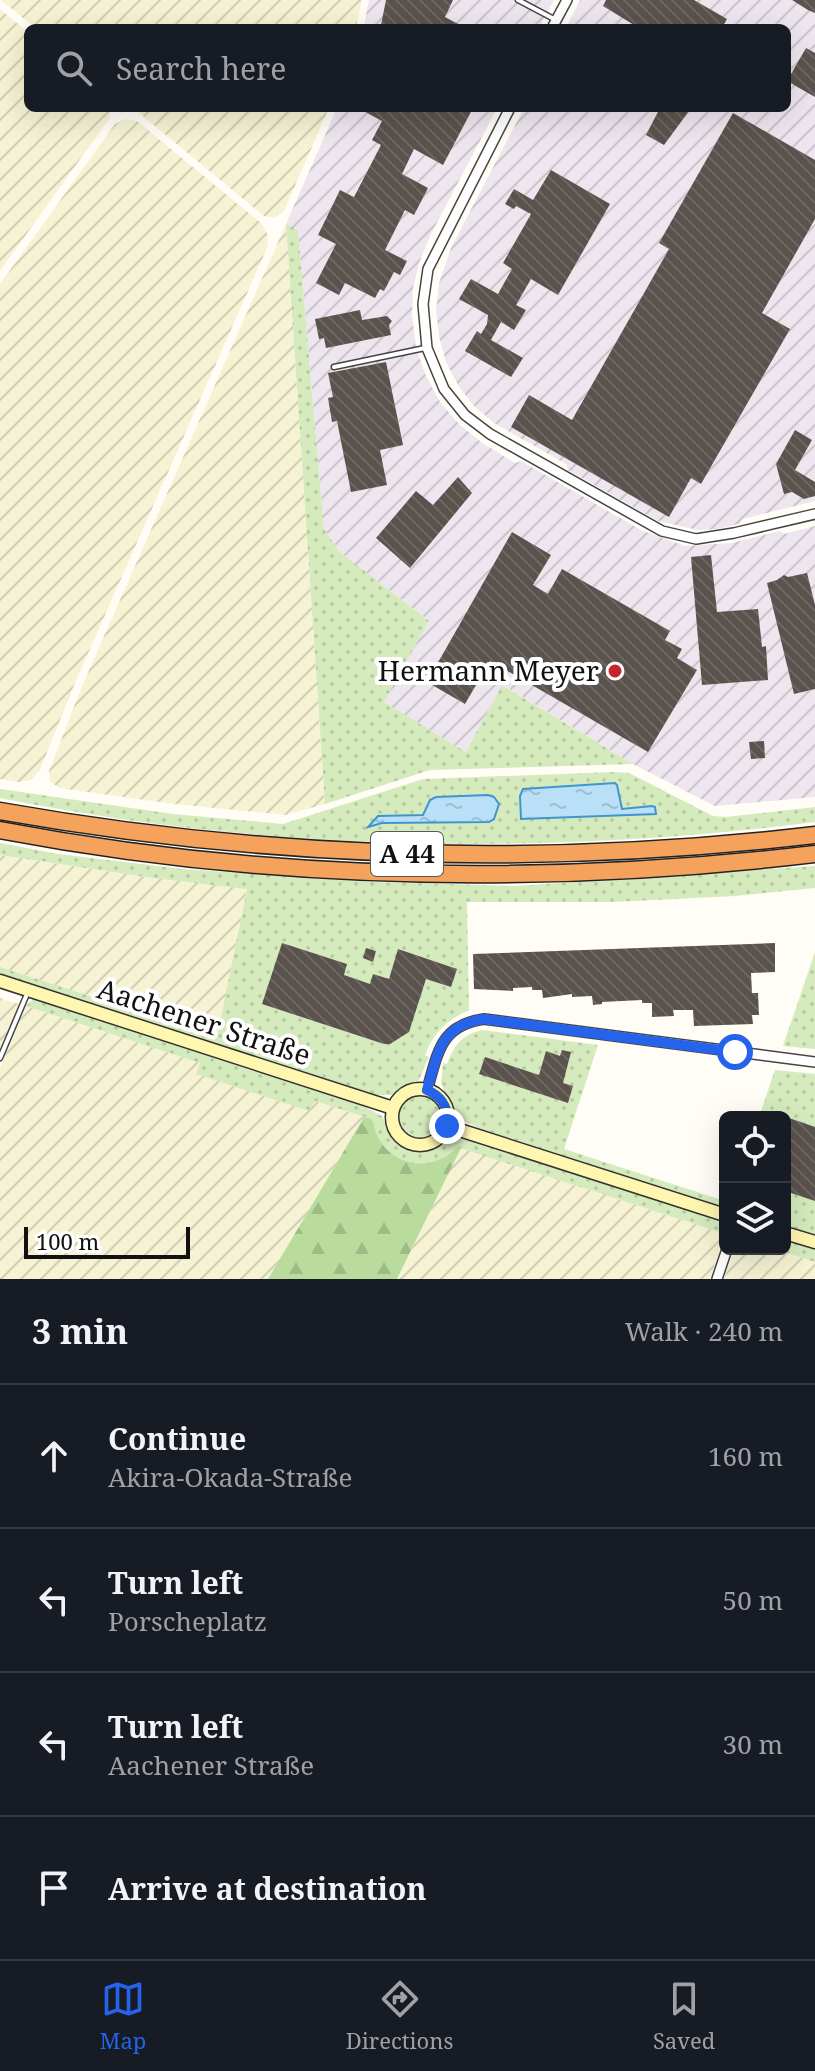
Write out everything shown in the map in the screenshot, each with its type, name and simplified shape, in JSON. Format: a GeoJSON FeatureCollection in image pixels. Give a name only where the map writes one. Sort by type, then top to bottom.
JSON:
{"type":"FeatureCollection","features":[{"type":"Feature","properties":{"kind":"highway","name":"A 44"},"geometry":{"type":"LineString","coordinates":[[0,811],[180,838],[372,853],[553,855],[815,835]]}},
{"type":"Feature","properties":{"kind":"highway","name":"A 44"},"geometry":{"type":"LineString","coordinates":[[0,830],[213,861],[422,874],[594,872],[815,854]]}},
{"type":"Feature","properties":{"kind":"street"},"geometry":{"type":"LineString","coordinates":[[554,24],[567,0]]}},
{"type":"Feature","properties":{"kind":"street"},"geometry":{"type":"LineString","coordinates":[[508,112],[428,269],[423,304],[427,348],[444,389],[465,415],[490,434],[662,531],[696,539],[815,514]]}},
{"type":"Feature","properties":{"kind":"street","name":"Aachener Straße"},"geometry":{"type":"LineString","coordinates":[[0,981],[393,1108]]}},
{"type":"Feature","properties":{"kind":"street"},"geometry":{"type":"LineString","coordinates":[[427,1090],[445,1038],[471,1021],[484,1019],[815,1062]]}},
{"type":"Feature","properties":{"kind":"street"},"geometry":{"type":"LineString","coordinates":[[411,1090],[427,1090],[442,1100],[448,1117],[447,1126],[435,1141],[416,1145],[399,1136],[394,1128],[393,1108],[403,1094],[411,1090]]}},
{"type":"Feature","properties":{"kind":"street"},"geometry":{"type":"LineString","coordinates":[[447,1126],[719,1213]]}},
{"type":"Feature","properties":{"kind":"street"},"geometry":{"type":"LineString","coordinates":[[791,1235],[815,1242]]}},
{"type":"Feature","properties":{"kind":"street"},"geometry":{"type":"LineString","coordinates":[[717,1279],[725,1255]]}},
{"type":"Feature","properties":{"kind":"lane"},"geometry":{"type":"LineString","coordinates":[[518,0],[554,24]]}},
{"type":"Feature","properties":{"kind":"lane"},"geometry":{"type":"LineString","coordinates":[[334,367],[427,348]]}},
{"type":"Feature","properties":{"kind":"lane"},"geometry":{"type":"LineString","coordinates":[[0,1058],[28,990]]}},
{"type":"Feature","properties":{"kind":"shaded area"},"geometry":{"type":"Polygon","coordinates":[[[1,0],[362,0],[357,24],[30,24],[1,0]]]}},
{"type":"Feature","properties":{"kind":"shaded area"},"geometry":{"type":"Polygon","coordinates":[[[369,0],[554,0],[541,24],[364,24],[369,0]]]}},
{"type":"Feature","properties":{"kind":"shaded area"},"geometry":{"type":"Polygon","coordinates":[[[580,0],[815,0],[815,501],[743,519],[739,524],[717,529],[698,530],[658,521],[494,423],[474,406],[446,362],[436,310],[439,283],[451,248],[522,112],[791,112],[791,24],[568,24],[580,0]]]}},
{"type":"Feature","properties":{"kind":"shaded area"},"geometry":{"type":"Polygon","coordinates":[[[0,9],[24,29],[24,112],[110,112],[109,119],[0,271],[0,9]]]}},
{"type":"Feature","properties":{"kind":"shaded area"},"geometry":{"type":"Polygon","coordinates":[[[138,112],[327,112],[284,211],[275,218],[264,216],[138,112]]]}},
{"type":"Feature","properties":{"kind":"shaded area"},"geometry":{"type":"Polygon","coordinates":[[[335,112],[495,112],[419,263],[413,288],[412,314],[416,348],[426,376],[440,402],[459,424],[481,442],[515,463],[521,461],[641,530],[685,546],[732,543],[815,526],[815,797],[715,806],[633,764],[503,685],[466,752],[383,702],[429,621],[339,551],[324,529],[298,231],[286,224],[335,112]]]}},
{"type":"Feature","properties":{"kind":"shaded area"},"geometry":{"type":"Polygon","coordinates":[[[125,119],[137,121],[261,223],[268,235],[267,248],[75,683],[40,770],[31,780],[18,782],[0,779],[0,284],[115,124],[125,119]]]}},
{"type":"Feature","properties":{"kind":"shaded area"},"geometry":{"type":"Polygon","coordinates":[[[286,224],[325,804],[286,815],[59,788],[50,781],[49,771],[82,686],[286,224]]]}},
{"type":"Feature","properties":{"kind":"shaded area"},"geometry":{"type":"Polygon","coordinates":[[[0,855],[152,878],[247,888],[218,1038],[0,967],[0,855]]]}},
{"type":"Feature","properties":{"kind":"shaded area"},"geometry":{"type":"Polygon","coordinates":[[[0,998],[19,1004],[0,1049],[0,998]]]}},
{"type":"Feature","properties":{"kind":"shaded area"},"geometry":{"type":"Polygon","coordinates":[[[26,1006],[201,1063],[196,1074],[315,1101],[364,1117],[268,1279],[0,1279],[0,1068],[26,1006]]]}},
{"type":"Feature","properties":{"kind":"shaded area"},"geometry":{"type":"Polygon","coordinates":[[[461,1148],[719,1232],[719,1252],[710,1279],[397,1279],[461,1148]]]}},
{"type":"Feature","properties":{"kind":"shaded area"},"geometry":{"type":"Polygon","coordinates":[[[791,1254],[815,1262],[815,1279],[724,1279],[732,1255],[791,1254]]]}},
{"type":"Feature","properties":{"kind":"green space"},"geometry":{"type":"Polygon","coordinates":[[[286,224],[298,230],[324,529],[339,551],[429,621],[384,702],[466,752],[502,685],[633,764],[430,770],[325,804],[286,224]]]}},
{"type":"Feature","properties":{"kind":"green space"},"geometry":{"type":"Polygon","coordinates":[[[629,773],[713,816],[815,807],[815,822],[611,840],[509,844],[406,843],[202,829],[101,816],[0,798],[0,789],[173,814],[283,824],[423,779],[629,773]],[[617,785],[521,819],[622,809],[617,785]],[[427,805],[423,815],[378,816],[369,827],[382,823],[489,822],[498,811],[427,805]]]}},
{"type":"Feature","properties":{"kind":"green space"},"geometry":{"type":"Polygon","coordinates":[[[0,843],[58,854],[183,869],[374,882],[515,886],[815,866],[815,888],[735,896],[613,902],[467,902],[469,1010],[437,1033],[425,1055],[429,1057],[418,1082],[394,1095],[375,1095],[0,975],[0,967],[217,1037],[247,889],[0,855],[0,843]]]}},
{"type":"Feature","properties":{"kind":"green space"},"geometry":{"type":"Polygon","coordinates":[[[815,952],[815,1049],[783,1046],[815,952]]]}},
{"type":"Feature","properties":{"kind":"green space"},"geometry":{"type":"Polygon","coordinates":[[[33,999],[361,1105],[382,1116],[394,1139],[406,1147],[422,1150],[453,1138],[486,1144],[719,1218],[719,1232],[457,1147],[431,1162],[405,1162],[384,1147],[371,1119],[315,1101],[309,1111],[196,1074],[200,1063],[26,1006],[33,999]]]}},
{"type":"Feature","properties":{"kind":"green space"},"geometry":{"type":"Polygon","coordinates":[[[482,1030],[598,1045],[564,1149],[719,1199],[719,1205],[483,1130],[456,1117],[441,1083],[443,1063],[447,1064],[456,1046],[482,1030]]]}},
{"type":"Feature","properties":{"kind":"green space"},"geometry":{"type":"Polygon","coordinates":[[[775,1070],[815,1074],[815,1236],[791,1228],[791,1111],[761,1111],[775,1070]]]}},
{"type":"Feature","properties":{"kind":"green space"},"geometry":{"type":"Polygon","coordinates":[[[420,1092],[437,1100],[445,1117],[437,1134],[420,1142],[403,1134],[395,1117],[403,1100],[420,1092]]]}},
{"type":"Feature","properties":{"kind":"green space"},"geometry":{"type":"Polygon","coordinates":[[[364,1117],[372,1119],[376,1134],[384,1146],[406,1161],[418,1164],[432,1162],[445,1157],[457,1147],[461,1148],[397,1279],[268,1279],[364,1117]]]}},
{"type":"Feature","properties":{"kind":"green space"},"geometry":{"type":"Polygon","coordinates":[[[791,1241],[815,1249],[815,1262],[791,1254],[791,1241]]]}},
{"type":"Feature","properties":{"kind":"water"},"geometry":{"type":"Polygon","coordinates":[[[615,783],[622,809],[652,806],[656,814],[521,819],[520,796],[523,789],[615,783]]]}},
{"type":"Feature","properties":{"kind":"water"},"geometry":{"type":"Polygon","coordinates":[[[488,795],[499,804],[494,819],[489,822],[382,823],[368,827],[378,816],[423,815],[430,800],[436,797],[488,795]]]}},
{"type":"Feature","properties":{"kind":"building"},"geometry":{"type":"Polygon","coordinates":[[[386,0],[453,0],[445,17],[458,24],[381,24],[386,0]]]}},
{"type":"Feature","properties":{"kind":"building"},"geometry":{"type":"Polygon","coordinates":[[[606,0],[694,0],[727,19],[724,24],[632,24],[603,6],[606,0]]]}},
{"type":"Feature","properties":{"kind":"building"},"geometry":{"type":"Polygon","coordinates":[[[792,0],[815,0],[815,13],[808,10],[792,0]]]}},
{"type":"Feature","properties":{"kind":"building"},"geometry":{"type":"Polygon","coordinates":[[[806,48],[815,53],[815,97],[791,83],[791,74],[806,48]]]}},
{"type":"Feature","properties":{"kind":"building"},"geometry":{"type":"Polygon","coordinates":[[[365,112],[471,112],[443,165],[414,149],[402,174],[428,188],[414,215],[405,210],[385,250],[407,261],[400,275],[394,272],[384,291],[380,289],[375,298],[345,283],[339,295],[316,283],[336,244],[318,235],[340,190],[354,197],[381,145],[372,140],[382,121],[365,112]]]}},
{"type":"Feature","properties":{"kind":"building"},"geometry":{"type":"Polygon","coordinates":[[[658,112],[688,112],[664,145],[646,135],[658,112]]]}},
{"type":"Feature","properties":{"kind":"building"},"geometry":{"type":"Polygon","coordinates":[[[733,113],[815,160],[815,219],[762,313],[790,329],[701,484],[691,478],[669,517],[511,427],[529,395],[572,420],[669,249],[659,243],[733,113]]]}},
{"type":"Feature","properties":{"kind":"building"},"geometry":{"type":"Polygon","coordinates":[[[551,170],[610,204],[558,295],[531,279],[516,305],[526,310],[514,330],[501,322],[491,340],[523,358],[511,377],[465,351],[477,331],[481,334],[488,315],[459,299],[471,279],[498,294],[512,269],[503,263],[531,214],[505,204],[514,189],[533,200],[551,170]]]}},
{"type":"Feature","properties":{"kind":"building"},"geometry":{"type":"Polygon","coordinates":[[[360,310],[362,320],[387,316],[392,321],[389,325],[391,335],[326,348],[324,338],[319,339],[315,319],[360,310]]]}},
{"type":"Feature","properties":{"kind":"building"},"geometry":{"type":"Polygon","coordinates":[[[386,362],[403,445],[380,450],[387,485],[351,492],[337,421],[332,422],[328,398],[333,397],[328,373],[386,362]]]}},
{"type":"Feature","properties":{"kind":"building"},"geometry":{"type":"Polygon","coordinates":[[[795,430],[812,440],[795,470],[815,482],[815,496],[804,499],[792,492],[784,494],[776,464],[795,430]]]}},
{"type":"Feature","properties":{"kind":"building"},"geometry":{"type":"Polygon","coordinates":[[[458,477],[472,493],[410,568],[376,538],[416,491],[433,505],[458,477]]]}},
{"type":"Feature","properties":{"kind":"building"},"geometry":{"type":"Polygon","coordinates":[[[512,532],[551,555],[533,585],[548,594],[562,569],[670,631],[665,640],[682,649],[677,658],[697,670],[648,752],[490,661],[465,704],[427,682],[512,532]]]}},
{"type":"Feature","properties":{"kind":"building"},"geometry":{"type":"Polygon","coordinates":[[[711,555],[717,612],[758,609],[762,647],[766,646],[768,680],[702,685],[691,557],[711,555]]]}},
{"type":"Feature","properties":{"kind":"building"},"geometry":{"type":"Polygon","coordinates":[[[807,573],[815,605],[815,689],[794,694],[767,583],[784,575],[807,573]]]}},
{"type":"Feature","properties":{"kind":"building"},"geometry":{"type":"Polygon","coordinates":[[[764,741],[765,758],[751,759],[749,742],[764,741]]]}},
{"type":"Feature","properties":{"kind":"building"},"geometry":{"type":"Polygon","coordinates":[[[282,943],[347,964],[344,975],[370,984],[373,974],[389,979],[398,949],[457,969],[451,987],[426,979],[409,1032],[390,1044],[384,1044],[262,1004],[282,943]]]}},
{"type":"Feature","properties":{"kind":"building"},"geometry":{"type":"Polygon","coordinates":[[[775,943],[775,972],[751,973],[752,993],[758,993],[759,1015],[752,1015],[753,1024],[694,1026],[693,1010],[673,1010],[674,1016],[652,1017],[652,1003],[642,1003],[642,1000],[593,1005],[592,996],[572,997],[572,994],[543,998],[542,990],[532,990],[532,987],[513,988],[513,991],[474,989],[473,954],[775,943]]]}},
{"type":"Feature","properties":{"kind":"building"},"geometry":{"type":"Polygon","coordinates":[[[366,948],[376,951],[373,962],[363,958],[366,948]]]}},
{"type":"Feature","properties":{"kind":"building"},"geometry":{"type":"Polygon","coordinates":[[[562,1050],[571,1052],[563,1083],[573,1086],[568,1103],[479,1074],[485,1057],[539,1075],[546,1051],[560,1056],[562,1050]]]}},
{"type":"Feature","properties":{"kind":"building"},"geometry":{"type":"Polygon","coordinates":[[[791,1119],[815,1127],[815,1201],[791,1193],[791,1119]]]}},
{"type":"Feature","properties":{"kind":"place","name":"Hermann Meyer"},"geometry":{"type":"Point","coordinates":[615,671]}},
{"type":"Feature","properties":{"kind":"route"},"geometry":{"type":"LineString","coordinates":[[447,1126],[448,1117],[442,1100],[427,1090],[445,1038],[471,1021],[484,1019],[735,1052]]}}]}
